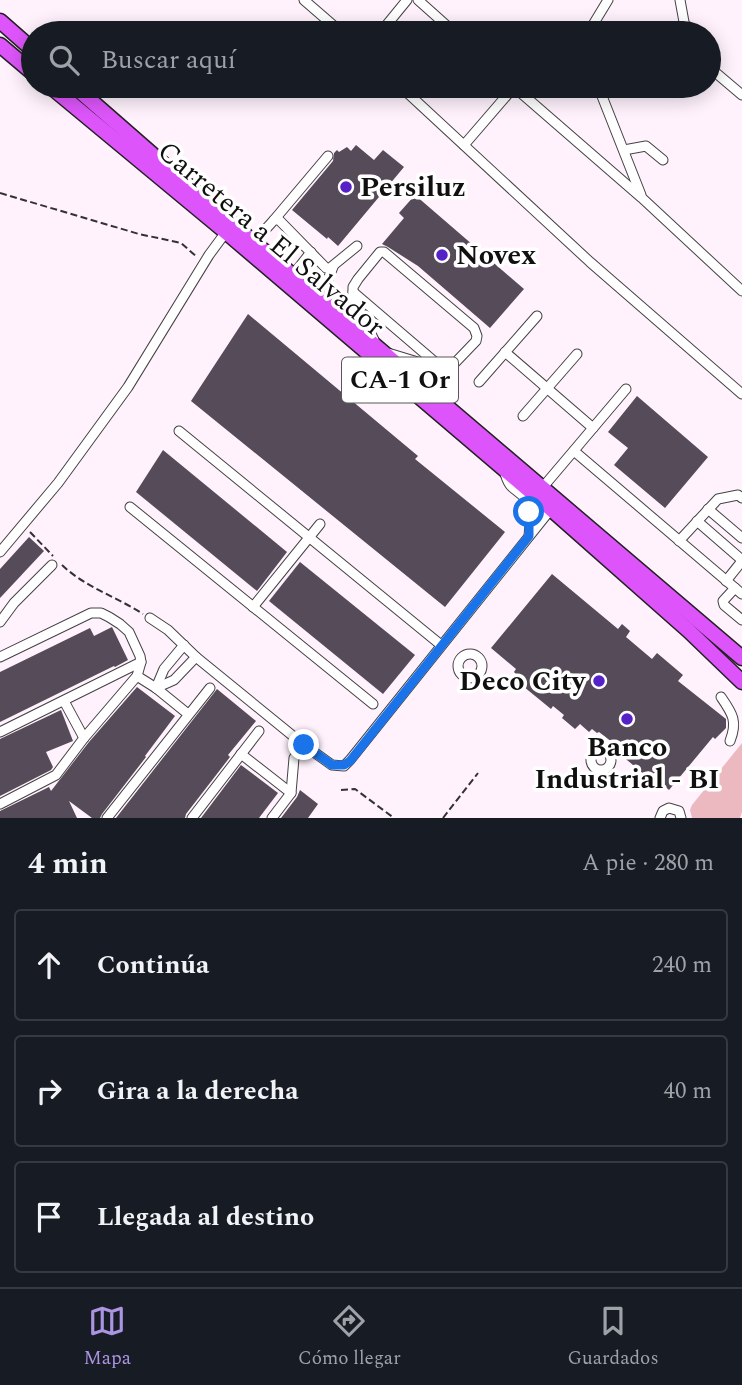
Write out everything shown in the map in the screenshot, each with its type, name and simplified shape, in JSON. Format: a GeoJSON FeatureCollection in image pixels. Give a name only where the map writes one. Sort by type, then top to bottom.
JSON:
{"type":"FeatureCollection","features":[{"type":"Feature","properties":{"kind":"highway"},"geometry":{"type":"LineString","coordinates":[[0,21],[21,39]]}},
{"type":"Feature","properties":{"kind":"highway"},"geometry":{"type":"LineString","coordinates":[[0,30],[21,48]]}},
{"type":"Feature","properties":{"kind":"highway"},"geometry":{"type":"LineString","coordinates":[[0,44],[21,62]]}},
{"type":"Feature","properties":{"kind":"highway"},"geometry":{"type":"LineString","coordinates":[[0,58],[21,73]]}},
{"type":"Feature","properties":{"kind":"highway"},"geometry":{"type":"LineString","coordinates":[[57,98],[119,142]]}},
{"type":"Feature","properties":{"kind":"highway","name":"Carretera a El Salvador"},"geometry":{"type":"LineString","coordinates":[[65,98],[551,509],[672,615],[742,682]]}},
{"type":"Feature","properties":{"kind":"highway"},"geometry":{"type":"LineString","coordinates":[[83,98],[118,124]]}},
{"type":"Feature","properties":{"kind":"highway","name":"Carretera a El Salvador"},"geometry":{"type":"LineString","coordinates":[[88,98],[742,658]]}},
{"type":"Feature","properties":{"kind":"highway"},"geometry":{"type":"LineString","coordinates":[[729,670],[742,697]]}},
{"type":"Feature","properties":{"kind":"street"},"geometry":{"type":"LineString","coordinates":[[304,0],[328,21]]}},
{"type":"Feature","properties":{"kind":"street"},"geometry":{"type":"LineString","coordinates":[[390,21],[407,0]]}},
{"type":"Feature","properties":{"kind":"street"},"geometry":{"type":"LineString","coordinates":[[418,0],[441,21]]}},
{"type":"Feature","properties":{"kind":"street"},"geometry":{"type":"LineString","coordinates":[[595,21],[608,0]]}},
{"type":"Feature","properties":{"kind":"street"},"geometry":{"type":"LineString","coordinates":[[680,0],[684,21]]}},
{"type":"Feature","properties":{"kind":"street"},"geometry":{"type":"LineString","coordinates":[[721,77],[742,95]]}},
{"type":"Feature","properties":{"kind":"street"},"geometry":{"type":"LineString","coordinates":[[413,98],[590,262],[742,394]]}},
{"type":"Feature","properties":{"kind":"street"},"geometry":{"type":"LineString","coordinates":[[464,145],[504,98]]}},
{"type":"Feature","properties":{"kind":"street"},"geometry":{"type":"LineString","coordinates":[[526,98],[642,198],[742,291]]}},
{"type":"Feature","properties":{"kind":"street"},"geometry":{"type":"LineString","coordinates":[[603,98],[642,198]]}},
{"type":"Feature","properties":{"kind":"street"},"geometry":{"type":"LineString","coordinates":[[624,150],[646,146],[663,160]]}},
{"type":"Feature","properties":{"kind":"street"},"geometry":{"type":"LineString","coordinates":[[254,242],[328,156]]}},
{"type":"Feature","properties":{"kind":"street"},"geometry":{"type":"LineString","coordinates":[[274,220],[279,220],[326,268],[333,267]]}},
{"type":"Feature","properties":{"kind":"street"},"geometry":{"type":"LineString","coordinates":[[0,552],[58,483],[128,387],[226,232]]}},
{"type":"Feature","properties":{"kind":"street"},"geometry":{"type":"LineString","coordinates":[[315,293],[329,277],[333,267],[357,246]]}},
{"type":"Feature","properties":{"kind":"street"},"geometry":{"type":"LineString","coordinates":[[293,275],[311,252]]}},
{"type":"Feature","properties":{"kind":"street"},"geometry":{"type":"LineString","coordinates":[[380,252],[384,252],[474,328],[476,341],[451,367],[444,370],[381,349],[353,298],[353,292],[358,279],[380,252]]}},
{"type":"Feature","properties":{"kind":"street"},"geometry":{"type":"LineString","coordinates":[[353,292],[444,370]]}},
{"type":"Feature","properties":{"kind":"street"},"geometry":{"type":"LineString","coordinates":[[479,382],[537,316]]}},
{"type":"Feature","properties":{"kind":"street"},"geometry":{"type":"LineString","coordinates":[[505,352],[593,428]]}},
{"type":"Feature","properties":{"kind":"street"},"geometry":{"type":"LineString","coordinates":[[523,416],[577,354]]}},
{"type":"Feature","properties":{"kind":"street"},"geometry":{"type":"LineString","coordinates":[[542,487],[626,389]]}},
{"type":"Feature","properties":{"kind":"street"},"geometry":{"type":"LineString","coordinates":[[179,431],[441,645]]}},
{"type":"Feature","properties":{"kind":"street"},"geometry":{"type":"LineString","coordinates":[[574,451],[738,591],[725,598],[724,605],[742,620]]}},
{"type":"Feature","properties":{"kind":"street"},"geometry":{"type":"LineString","coordinates":[[503,468],[507,484],[527,501],[529,536]]}},
{"type":"Feature","properties":{"kind":"street"},"geometry":{"type":"LineString","coordinates":[[679,541],[720,498],[738,495],[742,498]]}},
{"type":"Feature","properties":{"kind":"street"},"geometry":{"type":"LineString","coordinates":[[130,508],[373,704]]}},
{"type":"Feature","properties":{"kind":"street"},"geometry":{"type":"LineString","coordinates":[[150,618],[168,630],[196,657],[304,745],[332,765],[344,765],[350,761],[551,509]]}},
{"type":"Feature","properties":{"kind":"street"},"geometry":{"type":"LineString","coordinates":[[708,509],[742,538]]}},
{"type":"Feature","properties":{"kind":"street"},"geometry":{"type":"LineString","coordinates":[[697,521],[742,561],[726,581]]}},
{"type":"Feature","properties":{"kind":"street"},"geometry":{"type":"LineString","coordinates":[[253,607],[320,524]]}},
{"type":"Feature","properties":{"kind":"street"},"geometry":{"type":"LineString","coordinates":[[0,622],[14,603],[56,563]]}},
{"type":"Feature","properties":{"kind":"street"},"geometry":{"type":"LineString","coordinates":[[0,657],[91,613],[101,613],[125,628],[138,650],[141,662],[137,676],[55,775],[0,803]]}},
{"type":"Feature","properties":{"kind":"street"},"geometry":{"type":"LineString","coordinates":[[156,688],[164,669],[184,645]]}},
{"type":"Feature","properties":{"kind":"street"},"geometry":{"type":"LineString","coordinates":[[156,688],[174,680],[196,657]]}},
{"type":"Feature","properties":{"kind":"street"},"geometry":{"type":"LineString","coordinates":[[0,732],[141,662]]}},
{"type":"Feature","properties":{"kind":"street"},"geometry":{"type":"LineString","coordinates":[[137,676],[188,714]]}},
{"type":"Feature","properties":{"kind":"street"},"geometry":{"type":"LineString","coordinates":[[107,818],[209,688]]}},
{"type":"Feature","properties":{"kind":"street"},"geometry":{"type":"LineString","coordinates":[[721,696],[732,714],[734,723],[730,741]]}},
{"type":"Feature","properties":{"kind":"street"},"geometry":{"type":"LineString","coordinates":[[64,701],[84,738]]}},
{"type":"Feature","properties":{"kind":"street"},"geometry":{"type":"LineString","coordinates":[[192,818],[259,731]]}},
{"type":"Feature","properties":{"kind":"street"},"geometry":{"type":"LineString","coordinates":[[272,818],[291,793],[294,758],[304,745]]}},
{"type":"Feature","properties":{"kind":"street"},"geometry":{"type":"LineString","coordinates":[[241,754],[291,793]]}},
{"type":"Feature","properties":{"kind":"street"},"geometry":{"type":"LineString","coordinates":[[660,818],[663,811],[669,808],[679,811],[681,818]]}},
{"type":"Feature","properties":{"kind":"path"},"geometry":{"type":"LineString","coordinates":[[0,193],[139,234],[181,243],[205,263]]}},
{"type":"Feature","properties":{"kind":"path"},"geometry":{"type":"LineString","coordinates":[[23,523],[56,563],[84,582],[150,618]]}},
{"type":"Feature","properties":{"kind":"path"},"geometry":{"type":"LineString","coordinates":[[443,818],[478,773]]}},
{"type":"Feature","properties":{"kind":"path"},"geometry":{"type":"LineString","coordinates":[[341,790],[355,789],[394,818]]}},
{"type":"Feature","properties":{"kind":"shaded area"},"geometry":{"type":"Polygon","coordinates":[[[742,743],[740,818],[692,818],[692,805],[742,743]]]}},
{"type":"Feature","properties":{"kind":"building","name":"Persiluz"},"geometry":{"type":"Polygon","coordinates":[[[356,145],[374,160],[383,150],[404,167],[338,246],[292,210],[333,161],[334,153],[347,147],[351,151],[356,145]]]}},
{"type":"Feature","properties":{"kind":"building","name":"Novex"},"geometry":{"type":"Polygon","coordinates":[[[415,195],[524,289],[490,328],[418,266],[382,244],[404,218],[399,213],[415,195]]]}},
{"type":"Feature","properties":{"kind":"building"},"geometry":{"type":"Polygon","coordinates":[[[248,314],[418,456],[415,459],[505,532],[445,607],[191,401],[248,314]]]}},
{"type":"Feature","properties":{"kind":"building"},"geometry":{"type":"Polygon","coordinates":[[[637,396],[708,457],[665,508],[614,465],[628,448],[608,432],[637,396]]]}},
{"type":"Feature","properties":{"kind":"building"},"geometry":{"type":"Polygon","coordinates":[[[163,450],[287,552],[257,591],[136,492],[163,450]]]}},
{"type":"Feature","properties":{"kind":"building"},"geometry":{"type":"Polygon","coordinates":[[[29,537],[44,551],[0,598],[0,569],[29,537]]]}},
{"type":"Feature","properties":{"kind":"building"},"geometry":{"type":"Polygon","coordinates":[[[300,562],[415,655],[383,694],[269,601],[300,562]]]}},
{"type":"Feature","properties":{"kind":"building","name":"Deco City"},"geometry":{"type":"Polygon","coordinates":[[[552,574],[618,629],[622,624],[630,631],[626,637],[652,659],[657,653],[683,675],[678,681],[726,719],[726,728],[715,739],[713,737],[669,790],[648,771],[645,775],[609,745],[612,742],[599,732],[592,729],[589,732],[580,724],[575,729],[562,718],[564,715],[553,706],[551,709],[518,682],[521,679],[514,672],[516,669],[491,648],[552,574]]]}},
{"type":"Feature","properties":{"kind":"building"},"geometry":{"type":"Polygon","coordinates":[[[112,627],[128,660],[0,722],[0,672],[90,628],[94,636],[112,627]]]}},
{"type":"Feature","properties":{"kind":"building"},"geometry":{"type":"Polygon","coordinates":[[[137,687],[175,716],[100,818],[92,818],[69,801],[77,818],[0,818],[0,811],[49,787],[51,791],[137,687]]]}},
{"type":"Feature","properties":{"kind":"building"},"geometry":{"type":"Polygon","coordinates":[[[217,689],[256,721],[228,755],[230,757],[185,818],[116,818],[217,689]]]}},
{"type":"Feature","properties":{"kind":"building"},"geometry":{"type":"Polygon","coordinates":[[[61,710],[73,741],[46,752],[53,767],[51,770],[0,796],[0,739],[61,710]]]}},
{"type":"Feature","properties":{"kind":"building"},"geometry":{"type":"Polygon","coordinates":[[[241,765],[278,793],[259,818],[201,818],[241,765]]]}},
{"type":"Feature","properties":{"kind":"building"},"geometry":{"type":"Polygon","coordinates":[[[300,790],[318,804],[308,818],[281,818],[297,797],[300,790]]]}},
{"type":"Feature","properties":{"kind":"place","name":"Persiluz"},"geometry":{"type":"Point","coordinates":[346,187]}},
{"type":"Feature","properties":{"kind":"place","name":"Novex"},"geometry":{"type":"Point","coordinates":[442,255]}},
{"type":"Feature","properties":{"kind":"place","name":"Deco City"},"geometry":{"type":"Point","coordinates":[599,681]}},
{"type":"Feature","properties":{"kind":"place","name":"Banco Industrial - BI"},"geometry":{"type":"Point","coordinates":[627,719]}},
{"type":"Feature","properties":{"kind":"route"},"geometry":{"type":"LineString","coordinates":[[304,745],[332,765],[344,765],[350,761],[529,536],[529,512]]}}]}
